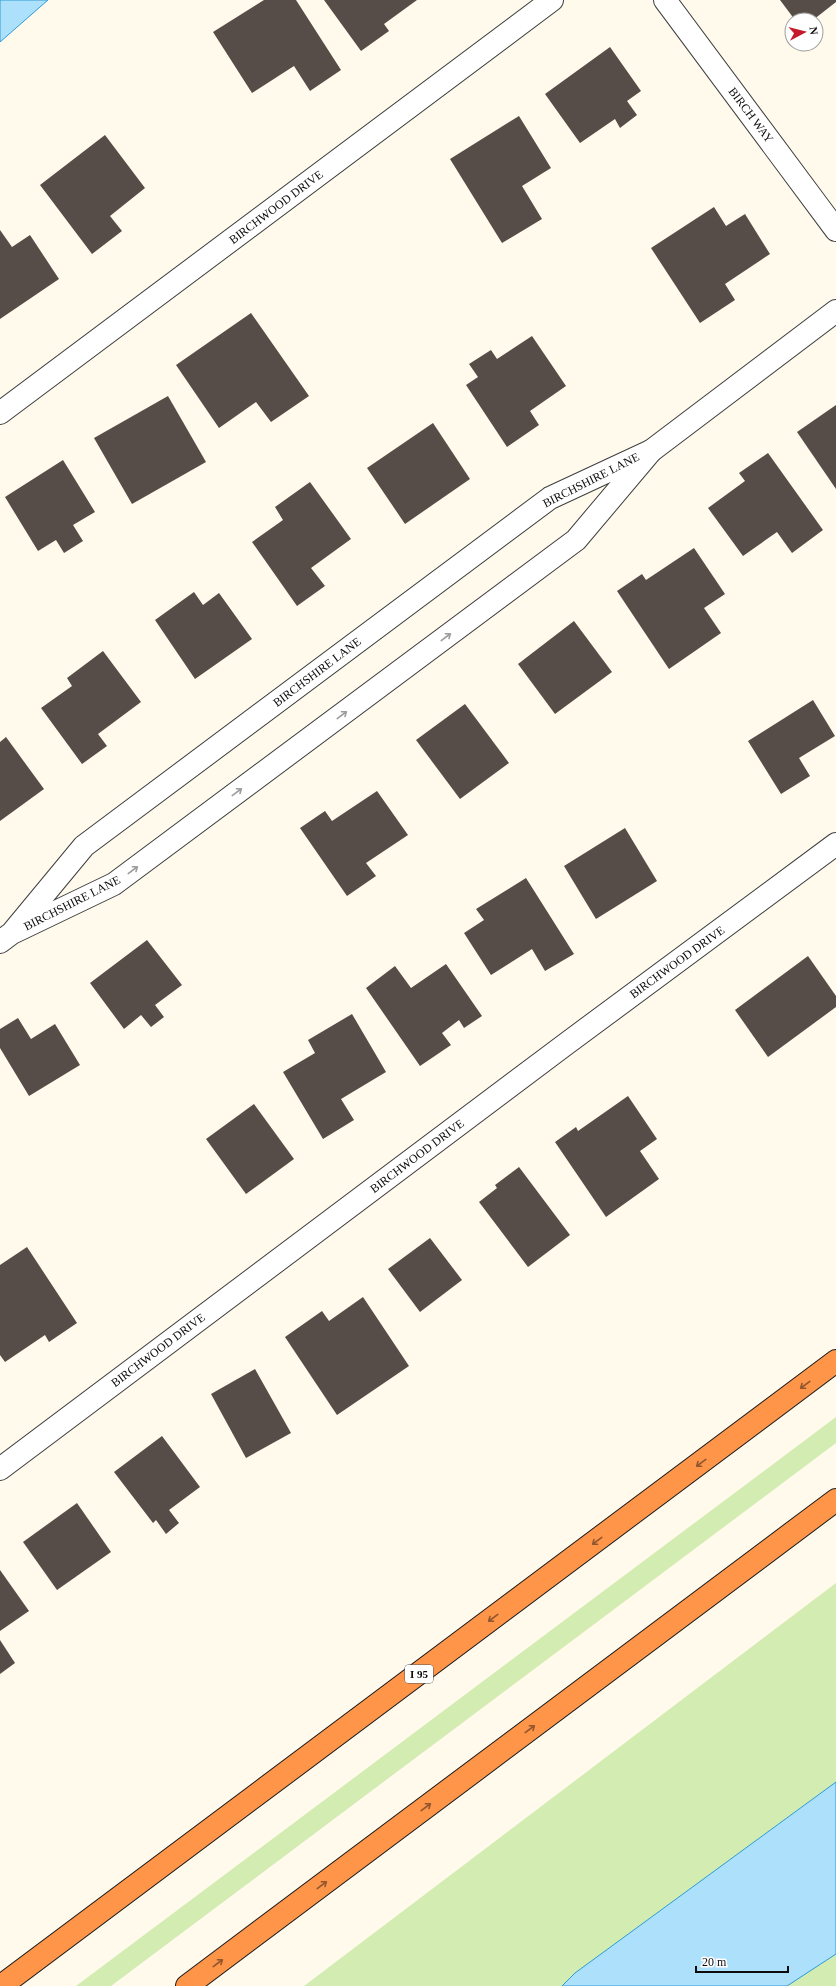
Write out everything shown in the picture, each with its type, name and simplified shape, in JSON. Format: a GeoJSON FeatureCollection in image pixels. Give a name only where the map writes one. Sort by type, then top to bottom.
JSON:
{"type":"FeatureCollection","features":[{"type":"Feature","properties":{"kind":"highway","name":"I 95"},"geometry":{"type":"LineString","coordinates":[[2,1986],[836,1361]]}},
{"type":"Feature","properties":{"kind":"highway"},"geometry":{"type":"LineString","coordinates":[[187,1986],[836,1500]]}},
{"type":"Feature","properties":{"kind":"street","name":"BIRCHWOOD DRIVE"},"geometry":{"type":"LineString","coordinates":[[0,413],[552,0]]}},
{"type":"Feature","properties":{"kind":"street","name":"BIRCH WAY"},"geometry":{"type":"LineString","coordinates":[[665,0],[836,230]]}},
{"type":"Feature","properties":{"kind":"street","name":"BIRCHSHIRE LANE"},"geometry":{"type":"LineString","coordinates":[[6,938],[84,846],[550,498],[651,451],[836,311]]}},
{"type":"Feature","properties":{"kind":"street","name":"BIRCHSHIRE LANE"},"geometry":{"type":"LineString","coordinates":[[6,938],[114,884],[576,540],[651,451]]}},
{"type":"Feature","properties":{"kind":"street","name":"BIRCHWOOD DRIVE"},"geometry":{"type":"LineString","coordinates":[[0,1469],[559,1049],[836,844]]}},
{"type":"Feature","properties":{"kind":"green space"},"geometry":{"type":"Polygon","coordinates":[[[836,1417],[836,1443],[111,1986],[76,1986],[836,1417]]]}},
{"type":"Feature","properties":{"kind":"green space"},"geometry":{"type":"Polygon","coordinates":[[[836,1583],[836,1986],[304,1986],[836,1583]]]}},
{"type":"Feature","properties":{"kind":"water"},"geometry":{"type":"Polygon","coordinates":[[[0,0],[48,0],[0,42],[0,0]]]}},
{"type":"Feature","properties":{"kind":"water"},"geometry":{"type":"Polygon","coordinates":[[[836,1782],[836,1954],[787,1986],[562,1986],[575,1973],[836,1782]]]}},
{"type":"Feature","properties":{"kind":"building"},"geometry":{"type":"Polygon","coordinates":[[[264,0],[296,0],[341,70],[310,91],[294,66],[252,93],[213,32],[264,0]]]}},
{"type":"Feature","properties":{"kind":"building"},"geometry":{"type":"Polygon","coordinates":[[[324,0],[417,0],[384,24],[389,31],[361,51],[324,0]]]}},
{"type":"Feature","properties":{"kind":"building"},"geometry":{"type":"Polygon","coordinates":[[[780,0],[836,0],[836,2],[823,12],[789,12],[780,0]]]}},
{"type":"Feature","properties":{"kind":"building"},"geometry":{"type":"Polygon","coordinates":[[[610,47],[641,91],[627,101],[637,115],[620,128],[615,119],[580,143],[545,94],[610,47]]]}},
{"type":"Feature","properties":{"kind":"building"},"geometry":{"type":"Polygon","coordinates":[[[519,116],[551,168],[522,186],[542,219],[502,243],[450,159],[519,116]]]}},
{"type":"Feature","properties":{"kind":"building"},"geometry":{"type":"Polygon","coordinates":[[[105,135],[145,188],[110,216],[122,231],[92,254],[40,185],[105,135]]]}},
{"type":"Feature","properties":{"kind":"building"},"geometry":{"type":"Polygon","coordinates":[[[714,207],[726,226],[745,214],[770,254],[725,284],[735,300],[700,323],[651,248],[714,207]]]}},
{"type":"Feature","properties":{"kind":"building"},"geometry":{"type":"Polygon","coordinates":[[[0,230],[12,247],[30,235],[59,279],[0,319],[0,230]]]}},
{"type":"Feature","properties":{"kind":"building"},"geometry":{"type":"Polygon","coordinates":[[[251,313],[309,396],[271,422],[256,402],[219,428],[176,365],[251,313]]]}},
{"type":"Feature","properties":{"kind":"building"},"geometry":{"type":"Polygon","coordinates":[[[532,336],[566,386],[530,411],[539,425],[507,447],[466,385],[478,377],[469,364],[491,350],[497,359],[532,336]]]}},
{"type":"Feature","properties":{"kind":"building"},"geometry":{"type":"Polygon","coordinates":[[[168,396],[206,462],[132,504],[94,438],[168,396]]]}},
{"type":"Feature","properties":{"kind":"building"},"geometry":{"type":"Polygon","coordinates":[[[836,405],[836,489],[797,432],[836,405]]]}},
{"type":"Feature","properties":{"kind":"building"},"geometry":{"type":"Polygon","coordinates":[[[433,423],[470,479],[405,524],[367,468],[433,423]]]}},
{"type":"Feature","properties":{"kind":"building"},"geometry":{"type":"Polygon","coordinates":[[[768,453],[823,530],[792,553],[777,532],[743,556],[708,508],[745,481],[739,473],[768,453]]]}},
{"type":"Feature","properties":{"kind":"building"},"geometry":{"type":"Polygon","coordinates":[[[63,460],[95,512],[73,525],[83,541],[64,553],[56,540],[38,551],[5,497],[63,460]]]}},
{"type":"Feature","properties":{"kind":"building"},"geometry":{"type":"Polygon","coordinates":[[[310,482],[351,539],[311,568],[325,586],[297,606],[252,542],[283,520],[275,507],[310,482]]]}},
{"type":"Feature","properties":{"kind":"building"},"geometry":{"type":"Polygon","coordinates":[[[694,548],[725,594],[704,608],[721,633],[669,669],[617,591],[642,574],[646,580],[694,548]]]}},
{"type":"Feature","properties":{"kind":"building"},"geometry":{"type":"Polygon","coordinates":[[[194,592],[203,605],[219,593],[252,639],[195,679],[155,620],[194,592]]]}},
{"type":"Feature","properties":{"kind":"building"},"geometry":{"type":"Polygon","coordinates":[[[574,621],[612,672],[555,714],[518,664],[574,621]]]}},
{"type":"Feature","properties":{"kind":"building"},"geometry":{"type":"Polygon","coordinates":[[[103,651],[141,702],[98,734],[107,746],[82,764],[41,708],[72,686],[67,678],[103,651]]]}},
{"type":"Feature","properties":{"kind":"building"},"geometry":{"type":"Polygon","coordinates":[[[813,700],[835,736],[799,758],[810,776],[781,794],[748,741],[813,700]]]}},
{"type":"Feature","properties":{"kind":"building"},"geometry":{"type":"Polygon","coordinates":[[[465,704],[509,763],[460,799],[416,740],[465,704]]]}},
{"type":"Feature","properties":{"kind":"building"},"geometry":{"type":"Polygon","coordinates":[[[6,737],[44,789],[0,821],[0,742],[6,737]]]}},
{"type":"Feature","properties":{"kind":"building"},"geometry":{"type":"Polygon","coordinates":[[[377,791],[408,835],[366,863],[376,876],[347,896],[300,828],[325,811],[332,821],[377,791]]]}},
{"type":"Feature","properties":{"kind":"building"},"geometry":{"type":"Polygon","coordinates":[[[625,828],[657,881],[596,919],[564,866],[625,828]]]}},
{"type":"Feature","properties":{"kind":"building"},"geometry":{"type":"Polygon","coordinates":[[[526,878],[574,954],[545,971],[532,949],[491,975],[464,933],[484,920],[476,909],[526,878]]]}},
{"type":"Feature","properties":{"kind":"building"},"geometry":{"type":"Polygon","coordinates":[[[147,940],[182,985],[155,1005],[164,1017],[151,1027],[141,1015],[124,1029],[90,983],[147,940]]]}},
{"type":"Feature","properties":{"kind":"building"},"geometry":{"type":"Polygon","coordinates":[[[808,956],[836,996],[836,1007],[768,1057],[735,1010],[808,956]]]}},
{"type":"Feature","properties":{"kind":"building"},"geometry":{"type":"Polygon","coordinates":[[[446,964],[482,1016],[464,1028],[459,1020],[442,1033],[451,1045],[420,1066],[366,988],[395,966],[411,988],[446,964]]]}},
{"type":"Feature","properties":{"kind":"building"},"geometry":{"type":"Polygon","coordinates":[[[352,1014],[386,1072],[341,1099],[354,1120],[323,1139],[283,1072],[315,1053],[308,1040],[352,1014]]]}},
{"type":"Feature","properties":{"kind":"building"},"geometry":{"type":"Polygon","coordinates":[[[18,1018],[31,1039],[55,1024],[80,1065],[29,1096],[0,1048],[0,1029],[18,1018]]]}},
{"type":"Feature","properties":{"kind":"building"},"geometry":{"type":"Polygon","coordinates":[[[628,1096],[657,1139],[640,1151],[659,1179],[606,1217],[555,1142],[576,1127],[578,1131],[628,1096]]]}},
{"type":"Feature","properties":{"kind":"building"},"geometry":{"type":"Polygon","coordinates":[[[254,1104],[294,1159],[246,1194],[206,1139],[254,1104]]]}},
{"type":"Feature","properties":{"kind":"building"},"geometry":{"type":"Polygon","coordinates":[[[519,1167],[570,1235],[528,1267],[479,1202],[497,1188],[495,1185],[519,1167]]]}},
{"type":"Feature","properties":{"kind":"building"},"geometry":{"type":"Polygon","coordinates":[[[430,1238],[462,1280],[420,1312],[388,1269],[430,1238]]]}},
{"type":"Feature","properties":{"kind":"building"},"geometry":{"type":"Polygon","coordinates":[[[27,1247],[77,1323],[49,1342],[45,1335],[5,1362],[0,1355],[0,1265],[27,1247]]]}},
{"type":"Feature","properties":{"kind":"building"},"geometry":{"type":"Polygon","coordinates":[[[363,1297],[409,1366],[337,1415],[285,1337],[322,1311],[329,1321],[363,1297]]]}},
{"type":"Feature","properties":{"kind":"building"},"geometry":{"type":"Polygon","coordinates":[[[255,1369],[291,1433],[246,1458],[211,1394],[255,1369]]]}},
{"type":"Feature","properties":{"kind":"building"},"geometry":{"type":"Polygon","coordinates":[[[162,1436],[200,1487],[169,1510],[179,1523],[166,1534],[156,1520],[153,1523],[114,1472],[162,1436]]]}},
{"type":"Feature","properties":{"kind":"building"},"geometry":{"type":"Polygon","coordinates":[[[77,1503],[111,1552],[57,1590],[23,1542],[77,1503]]]}},
{"type":"Feature","properties":{"kind":"building"},"geometry":{"type":"Polygon","coordinates":[[[0,1570],[29,1611],[0,1631],[0,1570]]]}},
{"type":"Feature","properties":{"kind":"building"},"geometry":{"type":"Polygon","coordinates":[[[0,1640],[15,1663],[0,1674],[0,1640]]]}}]}
